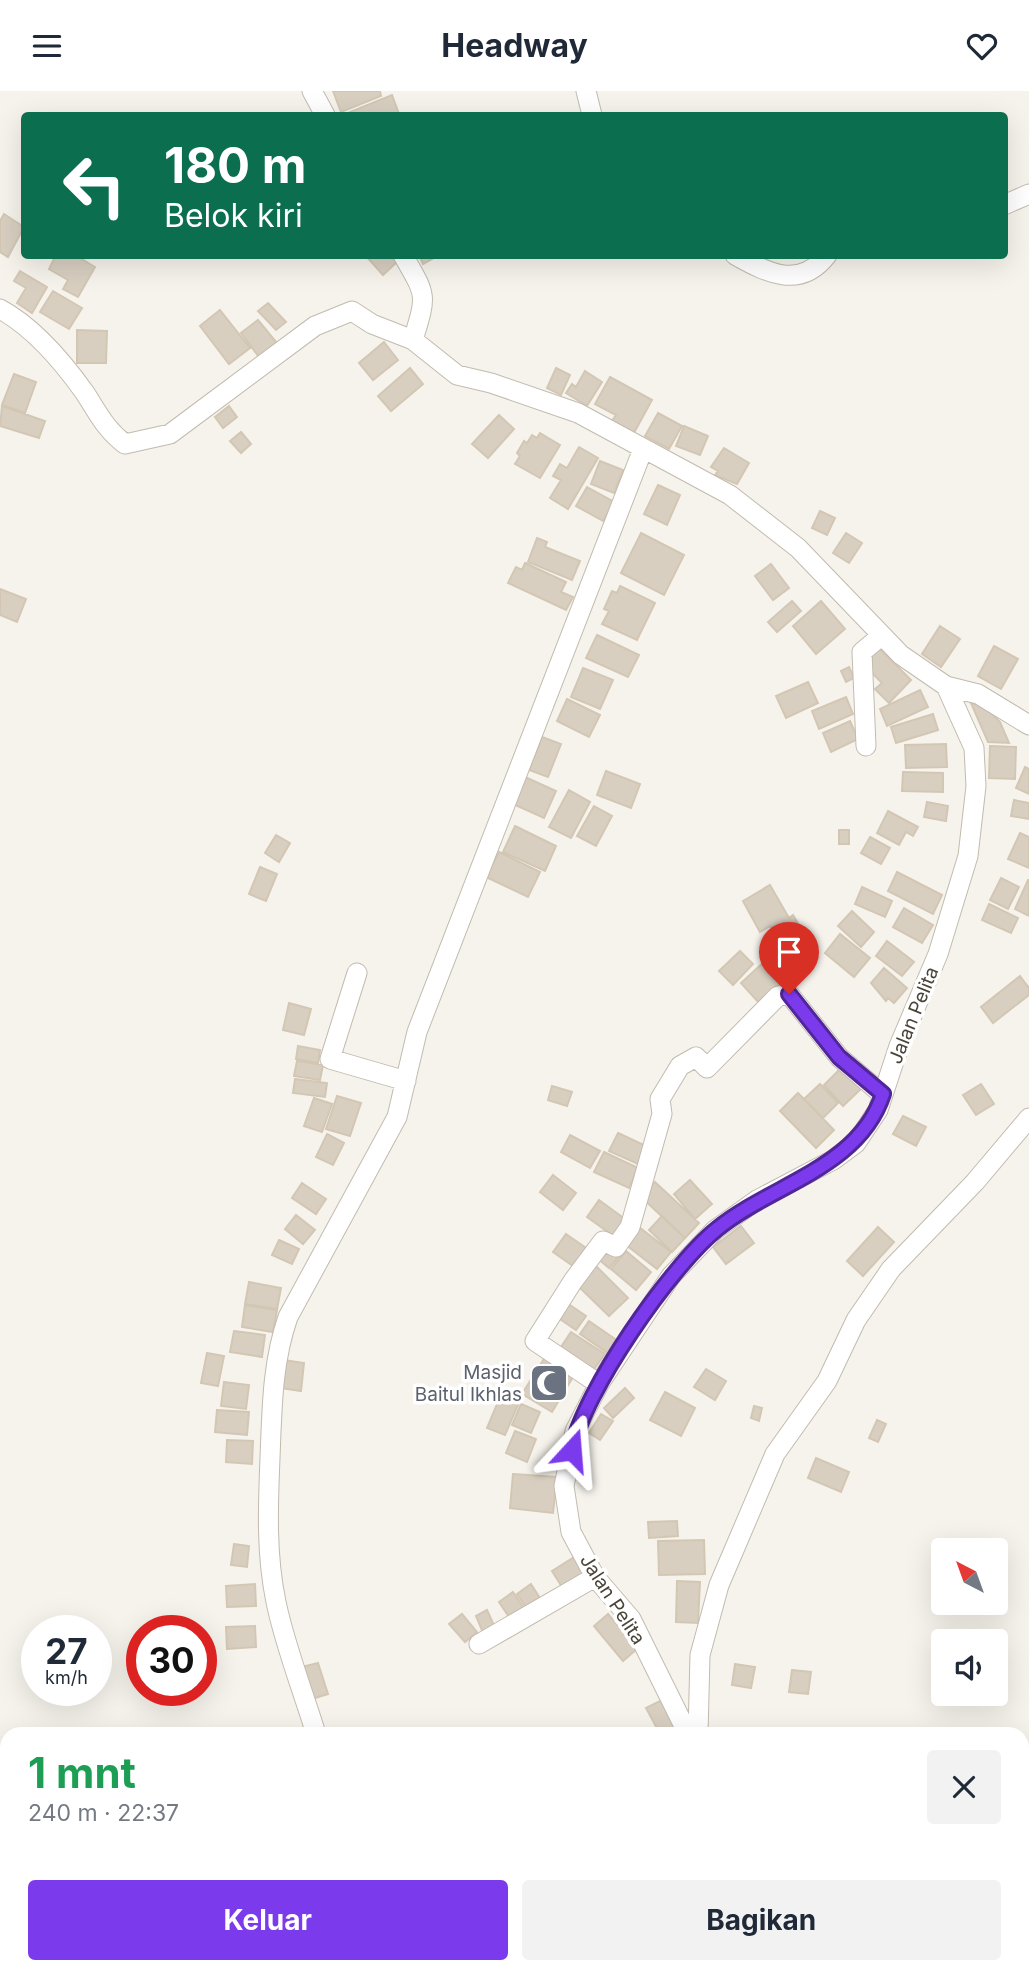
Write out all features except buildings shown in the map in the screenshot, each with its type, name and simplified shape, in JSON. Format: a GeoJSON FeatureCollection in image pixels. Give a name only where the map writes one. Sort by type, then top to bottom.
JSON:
{"type":"FeatureCollection","features":[{"type":"Feature","properties":{"kind":"street"},"geometry":{"type":"LineString","coordinates":[[312,91],[323,112]]}},
{"type":"Feature","properties":{"kind":"street"},"geometry":{"type":"LineString","coordinates":[[586,91],[592,112]]}},
{"type":"Feature","properties":{"kind":"street"},"geometry":{"type":"LineString","coordinates":[[1008,203],[1029,194]]}},
{"type":"Feature","properties":{"kind":"street"},"geometry":{"type":"LineString","coordinates":[[405,259],[425,293],[422,314],[412,340]]}},
{"type":"Feature","properties":{"kind":"street"},"geometry":{"type":"LineString","coordinates":[[743,259],[765,272],[792,278],[818,267],[824,259]]}},
{"type":"Feature","properties":{"kind":"street"},"geometry":{"type":"LineString","coordinates":[[0,309],[17,318],[52,354],[85,393],[107,429],[125,444],[170,434],[316,326],[352,311],[372,324],[412,340],[457,375],[491,383],[578,414],[730,495],[798,548],[901,655],[946,686],[978,695],[1029,725]]}},
{"type":"Feature","properties":{"kind":"street"},"geometry":{"type":"LineString","coordinates":[[314,1727],[276,1605],[270,1569],[268,1519],[272,1391],[277,1348],[288,1317],[397,1117],[417,1032],[643,449]]}},
{"type":"Feature","properties":{"kind":"street"},"geometry":{"type":"LineString","coordinates":[[866,746],[862,652],[881,636]]}},
{"type":"Feature","properties":{"kind":"street","name":"Jalan Pelita"},"geometry":{"type":"LineString","coordinates":[[685,1727],[631,1619],[595,1577],[571,1532],[564,1486],[575,1431],[599,1384],[671,1276],[715,1230],[757,1200],[833,1160],[856,1143],[878,1110],[899,1046],[938,954],[968,856],[976,786],[974,748],[946,686]]}},
{"type":"Feature","properties":{"kind":"street"},"geometry":{"type":"LineString","coordinates":[[357,973],[330,1059],[406,1081]]}},
{"type":"Feature","properties":{"kind":"street"},"geometry":{"type":"LineString","coordinates":[[599,1384],[535,1342],[598,1246],[603,1241],[616,1247],[631,1227],[662,1114],[660,1099],[680,1066],[696,1057],[707,1068],[778,996],[789,994],[839,1057],[883,1094]]}},
{"type":"Feature","properties":{"kind":"street"},"geometry":{"type":"LineString","coordinates":[[698,1727],[700,1655],[719,1585],[775,1454],[827,1381],[856,1320],[891,1269],[975,1182],[1029,1118]]}},
{"type":"Feature","properties":{"kind":"street"},"geometry":{"type":"LineString","coordinates":[[479,1644],[595,1577]]}},
{"type":"Feature","properties":{"kind":"place","name":"Masjid Baitul Ikhlas"},"geometry":{"type":"Point","coordinates":[549,1383]}},
{"type":"Feature","properties":{"kind":"route"},"geometry":{"type":"LineString","coordinates":[[572,1450],[575,1431],[599,1384],[671,1276],[715,1230],[757,1200],[833,1160],[856,1143],[878,1110],[883,1094],[871,1087],[839,1057],[789,994]]}}]}
